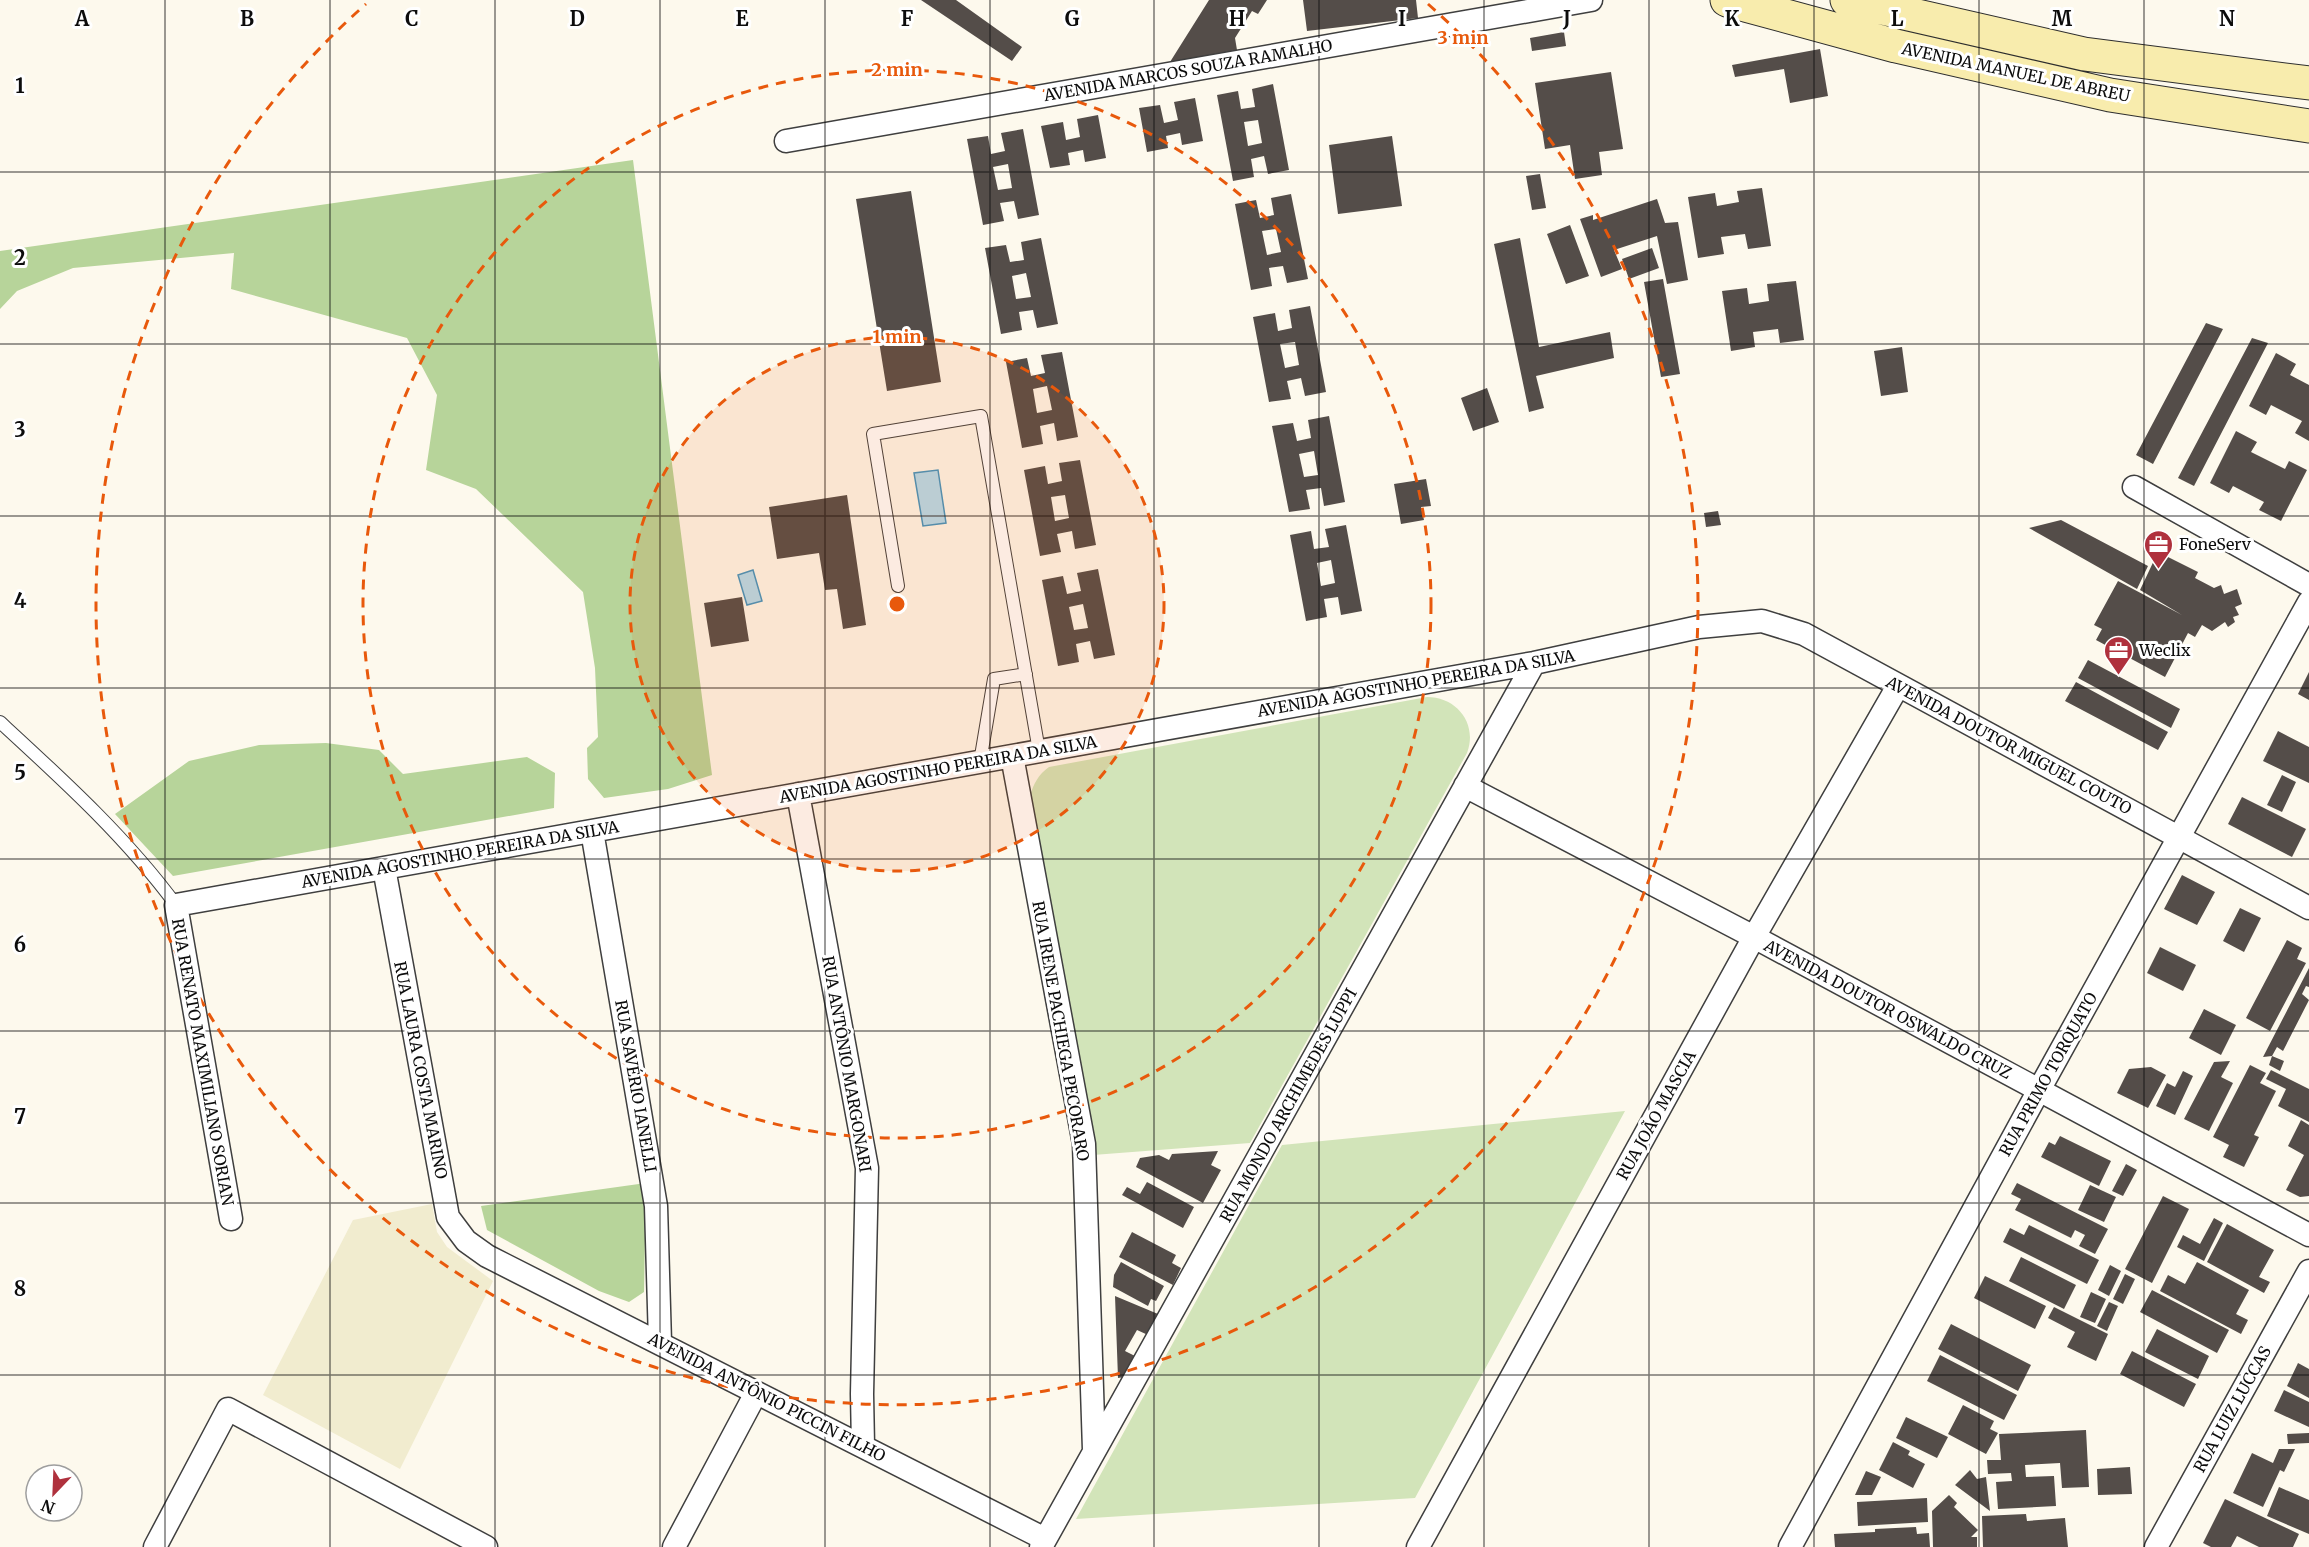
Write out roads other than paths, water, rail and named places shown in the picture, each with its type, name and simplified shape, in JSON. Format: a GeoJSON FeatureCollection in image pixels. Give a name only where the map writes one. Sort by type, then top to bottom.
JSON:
{"type":"FeatureCollection","features":[{"type":"Feature","properties":{"kind":"main road","name":"AVENIDA MANUEL DE ABREU"},"geometry":{"type":"LineString","coordinates":[[1727,0],[1896,46],[2110,94],[2309,126]]}},
{"type":"Feature","properties":{"kind":"main road","name":"AVENIDA MANUEL DE ABREU"},"geometry":{"type":"LineString","coordinates":[[1847,0],[2084,54],[2309,83]]}},
{"type":"Feature","properties":{"kind":"street","name":"AVENIDA MARCOS SOUZA RAMALHO"},"geometry":{"type":"LineString","coordinates":[[786,141],[1591,0]]}},
{"type":"Feature","properties":{"kind":"street"},"geometry":{"type":"LineString","coordinates":[[2134,487],[2309,585]]}},
{"type":"Feature","properties":{"kind":"street","name":"RUA PRIMO TORQUATO"},"geometry":{"type":"LineString","coordinates":[[1790,1547],[2309,602]]}},
{"type":"Feature","properties":{"kind":"street","name":"AVENIDA DOUTOR MIGUEL COUTO"},"geometry":{"type":"LineString","coordinates":[[1699,627],[1762,621],[1804,634],[2309,908]]}},
{"type":"Feature","properties":{"kind":"street","name":"AVENIDA AGOSTINHO PEREIRA DA SILVA"},"geometry":{"type":"LineString","coordinates":[[176,904],[1534,663],[1699,627]]}},
{"type":"Feature","properties":{"kind":"street","name":"RUA MONDO ARCHIMEDES LUPPI"},"geometry":{"type":"LineString","coordinates":[[1043,1543],[1534,663]]}},
{"type":"Feature","properties":{"kind":"street","name":"RUA JOÃO MASCIA"},"geometry":{"type":"LineString","coordinates":[[1418,1547],[1754,937],[1898,686]]}},
{"type":"Feature","properties":{"kind":"street","name":"RUA IRENE PACHIEGA PECORARO"},"geometry":{"type":"LineString","coordinates":[[1012,756],[1084,1144],[1094,1451]]}},
{"type":"Feature","properties":{"kind":"street","name":"AVENIDA DOUTOR OSWALDO CRUZ"},"geometry":{"type":"LineString","coordinates":[[1465,786],[1754,937],[2309,1235]]}},
{"type":"Feature","properties":{"kind":"street","name":"RUA ANTÔNIO MARGONARI"},"geometry":{"type":"LineString","coordinates":[[798,794],[867,1168],[863,1446]]}},
{"type":"Feature","properties":{"kind":"street","name":"RUA SAVÉRIO IANELLI"},"geometry":{"type":"LineString","coordinates":[[592,831],[656,1206],[660,1342]]}},
{"type":"Feature","properties":{"kind":"street","name":"RUA LAURA COSTA MARINO"},"geometry":{"type":"LineString","coordinates":[[384,868],[448,1217],[466,1241],[487,1256]]}},
{"type":"Feature","properties":{"kind":"street","name":"RUA RENATO MAXIMILIANO SORIAN"},"geometry":{"type":"LineString","coordinates":[[176,904],[231,1219]]}},
{"type":"Feature","properties":{"kind":"street","name":"AVENIDA ANTÔNIO PICCIN FILHO"},"geometry":{"type":"LineString","coordinates":[[487,1256],[863,1446],[1043,1543]]}},
{"type":"Feature","properties":{"kind":"street","name":"RUA LUIZ LUCCAS"},"geometry":{"type":"LineString","coordinates":[[2156,1547],[2309,1271]]}},
{"type":"Feature","properties":{"kind":"street"},"geometry":{"type":"LineString","coordinates":[[674,1547],[756,1393]]}},
{"type":"Feature","properties":{"kind":"street"},"geometry":{"type":"LineString","coordinates":[[155,1547],[228,1409],[486,1547]]}},
{"type":"Feature","properties":{"kind":"lane"},"geometry":{"type":"LineString","coordinates":[[898,586],[873,434],[981,416],[1039,751]]}},
{"type":"Feature","properties":{"kind":"lane"},"geometry":{"type":"LineString","coordinates":[[980,762],[994,680],[1026,674]]}},
{"type":"Feature","properties":{"kind":"lane"},"geometry":{"type":"LineString","coordinates":[[0,722],[86,804],[153,874],[176,904]]}},
{"type":"Feature","properties":{"kind":"water"},"geometry":{"type":"Polygon","coordinates":[[[938,470],[946,523],[923,526],[914,473],[938,470]]]}},
{"type":"Feature","properties":{"kind":"water"},"geometry":{"type":"Polygon","coordinates":[[[753,570],[762,601],[747,605],[738,575],[753,570]]]}},
{"type":"Feature","properties":{"kind":"place","name":"FoneServ"},"geometry":{"type":"Point","coordinates":[2158,570]}},
{"type":"Feature","properties":{"kind":"place","name":"Weclix"},"geometry":{"type":"Point","coordinates":[2118,676]}}]}
